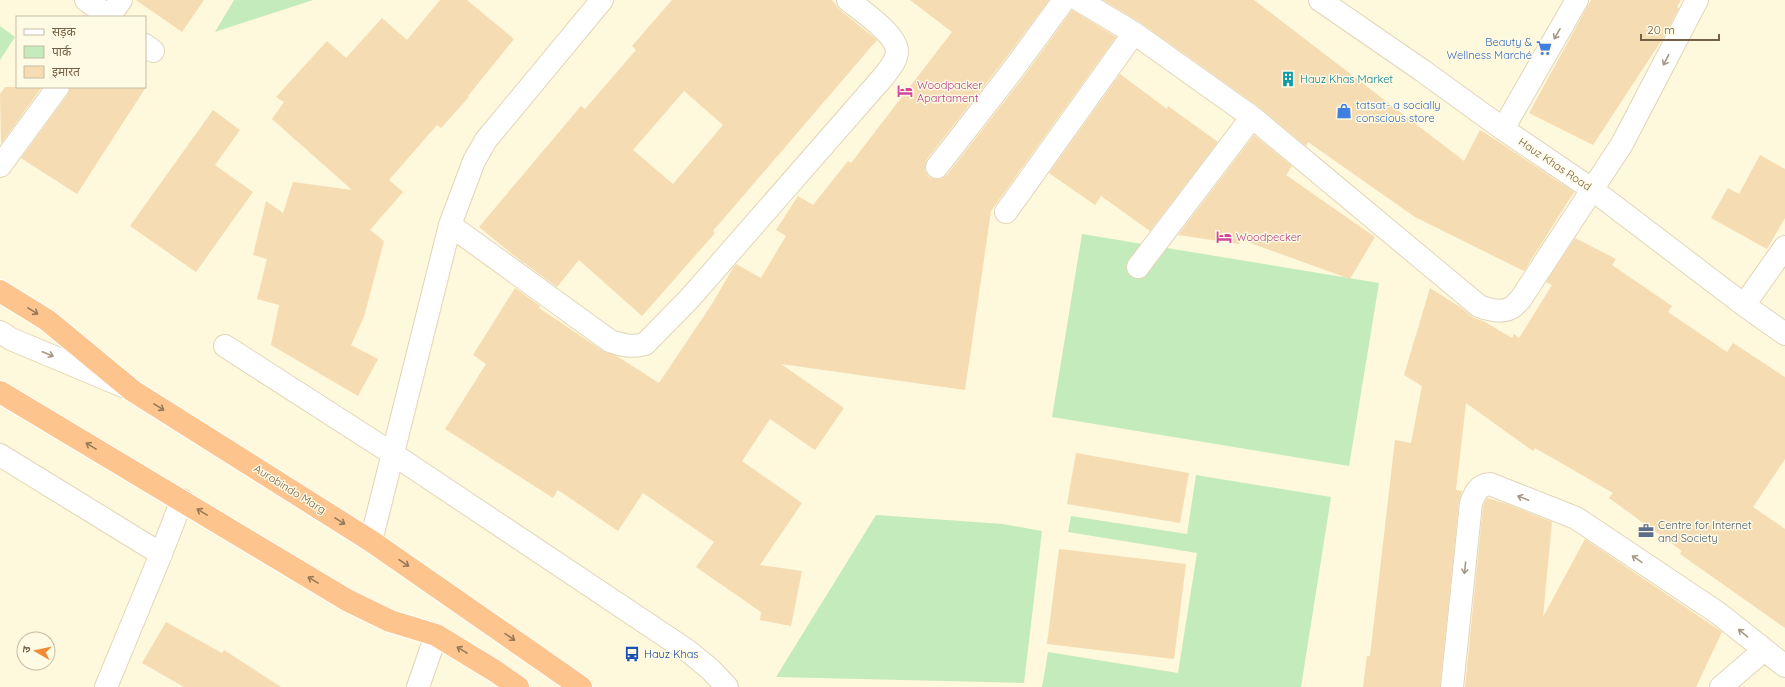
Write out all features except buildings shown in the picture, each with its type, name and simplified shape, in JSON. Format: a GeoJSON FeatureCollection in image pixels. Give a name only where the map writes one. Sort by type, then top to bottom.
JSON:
{"type":"FeatureCollection","features":[{"type":"Feature","properties":{"kind":"highway","name":"Aurobindo Marg"},"geometry":{"type":"LineString","coordinates":[[0,291],[47,320],[133,391],[372,540],[581,687]]}},
{"type":"Feature","properties":{"kind":"highway"},"geometry":{"type":"LineString","coordinates":[[0,392],[347,600],[390,622],[436,635],[518,687]]}},
{"type":"Feature","properties":{"kind":"street"},"geometry":{"type":"LineString","coordinates":[[86,0],[112,13]]}},
{"type":"Feature","properties":{"kind":"street"},"geometry":{"type":"LineString","coordinates":[[372,540],[450,225],[474,161],[486,140],[602,0]]}},
{"type":"Feature","properties":{"kind":"street"},"geometry":{"type":"LineString","coordinates":[[450,225],[610,341],[624,346],[635,347],[645,344],[690,298],[884,76],[893,63],[897,52],[892,38],[848,0]]}},
{"type":"Feature","properties":{"kind":"street"},"geometry":{"type":"LineString","coordinates":[[937,167],[1012,71],[1064,0]]}},
{"type":"Feature","properties":{"kind":"street"},"geometry":{"type":"LineString","coordinates":[[1078,0],[1134,33],[1252,117],[1390,233],[1480,306],[1487,309],[1510,309],[1520,300],[1622,144],[1697,0]]}},
{"type":"Feature","properties":{"kind":"street","name":"Hauz Khas Road"},"geometry":{"type":"LineString","coordinates":[[1320,0],[1423,71],[1503,129],[1593,190],[1744,305],[1785,334]]}},
{"type":"Feature","properties":{"kind":"street"},"geometry":{"type":"LineString","coordinates":[[1503,129],[1577,0]]}},
{"type":"Feature","properties":{"kind":"street"},"geometry":{"type":"LineString","coordinates":[[1006,212],[1134,33]]}},
{"type":"Feature","properties":{"kind":"street"},"geometry":{"type":"LineString","coordinates":[[0,166],[57,88]]}},
{"type":"Feature","properties":{"kind":"street"},"geometry":{"type":"LineString","coordinates":[[1138,267],[1252,117]]}},
{"type":"Feature","properties":{"kind":"street"},"geometry":{"type":"LineString","coordinates":[[1744,305],[1785,247]]}},
{"type":"Feature","properties":{"kind":"street"},"geometry":{"type":"LineString","coordinates":[[0,332],[133,391]]}},
{"type":"Feature","properties":{"kind":"street"},"geometry":{"type":"LineString","coordinates":[[225,346],[393,454],[688,651],[710,669],[727,687]]}},
{"type":"Feature","properties":{"kind":"street"},"geometry":{"type":"LineString","coordinates":[[0,455],[161,554]]}},
{"type":"Feature","properties":{"kind":"street"},"geometry":{"type":"LineString","coordinates":[[1452,687],[1472,503],[1475,492],[1485,485],[1490,484],[1576,518],[1718,613],[1785,666]]}},
{"type":"Feature","properties":{"kind":"street"},"geometry":{"type":"LineString","coordinates":[[106,687],[182,500]]}},
{"type":"Feature","properties":{"kind":"street"},"geometry":{"type":"LineString","coordinates":[[418,687],[436,635]]}},
{"type":"Feature","properties":{"kind":"street"},"geometry":{"type":"LineString","coordinates":[[1721,687],[1764,650]]}},
{"type":"Feature","properties":{"kind":"green space"},"geometry":{"type":"Polygon","coordinates":[[[234,0],[313,0],[215,32],[234,0]]]}},
{"type":"Feature","properties":{"kind":"green space"},"geometry":{"type":"Polygon","coordinates":[[[0,26],[15,37],[0,60],[0,26]]]}},
{"type":"Feature","properties":{"kind":"green space"},"geometry":{"type":"Polygon","coordinates":[[[1082,234],[1379,283],[1349,466],[1052,417],[1082,234]]]}},
{"type":"Feature","properties":{"kind":"green space"},"geometry":{"type":"Polygon","coordinates":[[[1196,475],[1331,497],[1301,687],[1042,687],[1048,652],[1178,673],[1197,553],[1068,532],[1071,516],[1187,534],[1196,475]]]}},
{"type":"Feature","properties":{"kind":"green space"},"geometry":{"type":"Polygon","coordinates":[[[876,515],[1003,524],[1042,531],[1024,683],[776,677],[876,515]]]}},
{"type":"Feature","properties":{"kind":"place","name":"Beauty & Wellness Marché"},"geometry":{"type":"Point","coordinates":[1544,48]}},
{"type":"Feature","properties":{"kind":"place","name":"Hauz Khas Market"},"geometry":{"type":"Point","coordinates":[1288,79]}},
{"type":"Feature","properties":{"kind":"place","name":"Woodpacker Apartament"},"geometry":{"type":"Point","coordinates":[905,91]}},
{"type":"Feature","properties":{"kind":"place","name":"tatsat- a socially conscious store"},"geometry":{"type":"Point","coordinates":[1344,111]}},
{"type":"Feature","properties":{"kind":"place","name":"Woodpecker"},"geometry":{"type":"Point","coordinates":[1224,237]}},
{"type":"Feature","properties":{"kind":"place","name":"Centre for Internet and Society"},"geometry":{"type":"Point","coordinates":[1646,531]}},
{"type":"Feature","properties":{"kind":"place","name":"Hauz Khas"},"geometry":{"type":"Point","coordinates":[632,654]}}]}
